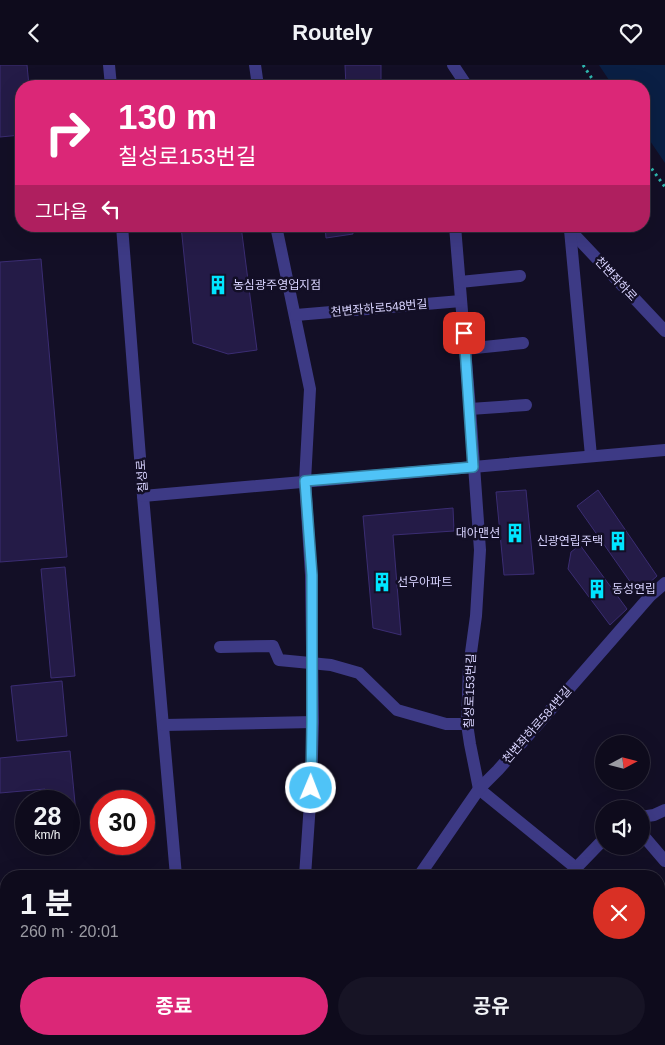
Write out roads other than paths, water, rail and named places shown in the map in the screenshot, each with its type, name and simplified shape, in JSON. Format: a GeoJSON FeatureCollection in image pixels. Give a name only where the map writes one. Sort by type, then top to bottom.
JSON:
{"type":"FeatureCollection","features":[{"type":"Feature","properties":{"kind":"street"},"geometry":{"type":"LineString","coordinates":[[109,65],[110,80]]}},
{"type":"Feature","properties":{"kind":"street"},"geometry":{"type":"LineString","coordinates":[[256,65],[257,80]]}},
{"type":"Feature","properties":{"kind":"street"},"geometry":{"type":"LineString","coordinates":[[453,65],[463,80]]}},
{"type":"Feature","properties":{"kind":"street","name":"칠성로"},"geometry":{"type":"LineString","coordinates":[[122,232],[176,870]]}},
{"type":"Feature","properties":{"kind":"street"},"geometry":{"type":"LineString","coordinates":[[277,232],[310,389],[305,481],[312,575],[312,722],[311,788],[305,870]]}},
{"type":"Feature","properties":{"kind":"street","name":"칠성로153번길"},"geometry":{"type":"LineString","coordinates":[[456,232],[480,551],[476,616],[469,667],[467,724],[479,789]]}},
{"type":"Feature","properties":{"kind":"street"},"geometry":{"type":"LineString","coordinates":[[569,232],[591,456]]}},
{"type":"Feature","properties":{"kind":"street","name":"천변좌하로"},"geometry":{"type":"LineString","coordinates":[[573,232],[665,331]]}},
{"type":"Feature","properties":{"kind":"street"},"geometry":{"type":"LineString","coordinates":[[460,282],[520,276]]}},
{"type":"Feature","properties":{"kind":"street","name":"천변좌하로548번길"},"geometry":{"type":"LineString","coordinates":[[296,315],[461,301]]}},
{"type":"Feature","properties":{"kind":"street"},"geometry":{"type":"LineString","coordinates":[[465,349],[523,343]]}},
{"type":"Feature","properties":{"kind":"street"},"geometry":{"type":"LineString","coordinates":[[470,409],[526,405]]}},
{"type":"Feature","properties":{"kind":"street"},"geometry":{"type":"LineString","coordinates":[[143,496],[665,450]]}},
{"type":"Feature","properties":{"kind":"street","name":"천변좌하로584번길"},"geometry":{"type":"LineString","coordinates":[[423,870],[479,789],[498,770],[631,617],[665,583]]}},
{"type":"Feature","properties":{"kind":"street"},"geometry":{"type":"LineString","coordinates":[[220,647],[273,645],[280,660],[331,665],[360,673],[397,710],[446,724],[467,724]]}},
{"type":"Feature","properties":{"kind":"street"},"geometry":{"type":"LineString","coordinates":[[164,725],[312,722]]}},
{"type":"Feature","properties":{"kind":"street"},"geometry":{"type":"LineString","coordinates":[[479,789],[574,870]]}},
{"type":"Feature","properties":{"kind":"street"},"geometry":{"type":"LineString","coordinates":[[650,816],[665,810]]}},
{"type":"Feature","properties":{"kind":"street"},"geometry":{"type":"LineString","coordinates":[[650,843],[664,859]]}},
{"type":"Feature","properties":{"kind":"street"},"geometry":{"type":"LineString","coordinates":[[578,870],[595,850]]}},
{"type":"Feature","properties":{"kind":"water"},"geometry":{"type":"Polygon","coordinates":[[[599,65],[665,65],[665,163],[650,141],[650,80],[609,80],[599,65]]]}},
{"type":"Feature","properties":{"kind":"place","name":"농심광주영업지점"},"geometry":{"type":"Point","coordinates":[218,285]}},
{"type":"Feature","properties":{"kind":"place","name":"대아맨션"},"geometry":{"type":"Point","coordinates":[515,533]}},
{"type":"Feature","properties":{"kind":"place","name":"신광연립주택"},"geometry":{"type":"Point","coordinates":[618,541]}},
{"type":"Feature","properties":{"kind":"place","name":"선우아파트"},"geometry":{"type":"Point","coordinates":[382,582]}},
{"type":"Feature","properties":{"kind":"place","name":"동성연립"},"geometry":{"type":"Point","coordinates":[597,589]}}]}
